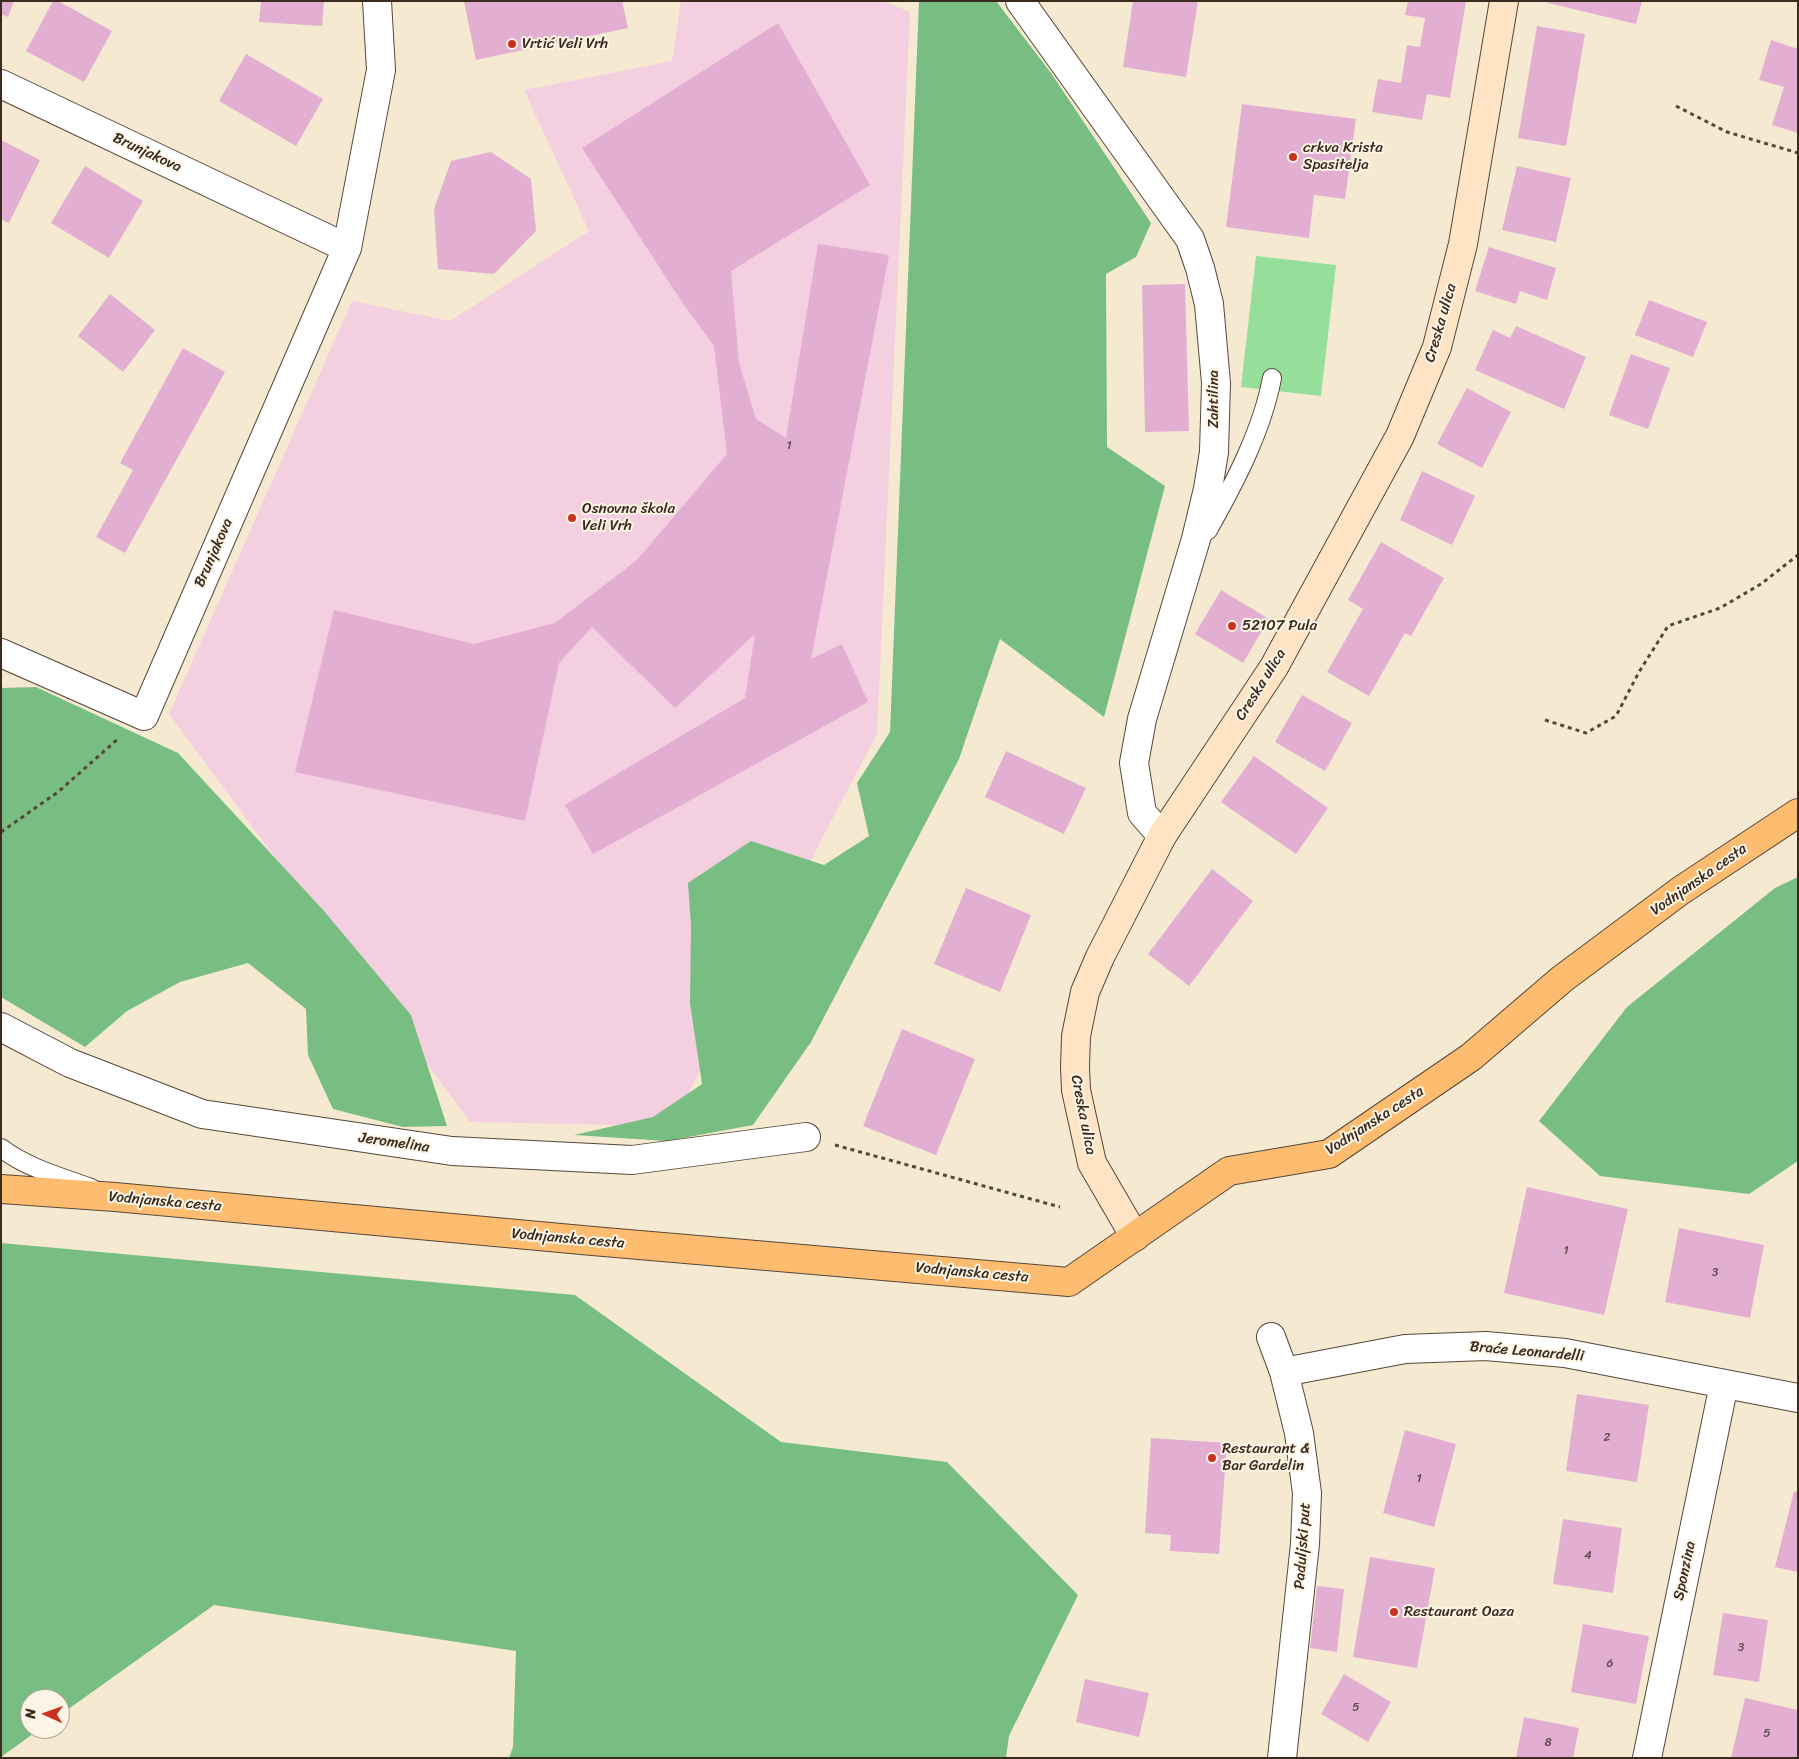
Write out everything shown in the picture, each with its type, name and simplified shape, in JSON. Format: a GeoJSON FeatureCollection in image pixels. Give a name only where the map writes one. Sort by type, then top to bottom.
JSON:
{"type":"FeatureCollection","features":[{"type":"Feature","properties":{"kind":"main road","name":"Creska ulica"},"geometry":{"type":"LineString","coordinates":[[1135,1236],[1092,1163],[1076,1090],[1076,1036],[1085,992],[1100,957],[1162,836],[1274,668],[1400,436],[1437,347],[1462,244],[1504,1]]}},
{"type":"Feature","properties":{"kind":"main road","name":"Vodnjanska cesta"},"geometry":{"type":"LineString","coordinates":[[1,1189],[115,1197],[1069,1282],[1229,1171],[1329,1154],[1471,1058],[1562,980],[1680,891],[1798,813]]}},
{"type":"Feature","properties":{"kind":"street","name":"Brunjakova"},"geometry":{"type":"LineString","coordinates":[[144,716],[347,248],[381,70],[377,1]]}},
{"type":"Feature","properties":{"kind":"street","name":"Zahtilina"},"geometry":{"type":"LineString","coordinates":[[1020,1],[1190,239],[1209,304],[1216,382],[1214,452],[1208,489],[1196,539],[1142,719],[1134,763],[1142,813],[1162,836]]}},
{"type":"Feature","properties":{"kind":"street","name":"Brunjakova"},"geometry":{"type":"LineString","coordinates":[[1,84],[347,248]]}},
{"type":"Feature","properties":{"kind":"street"},"geometry":{"type":"LineString","coordinates":[[1,653],[144,716]]}},
{"type":"Feature","properties":{"kind":"street","name":"Jeromelina"},"geometry":{"type":"LineString","coordinates":[[1,1027],[70,1063],[202,1114],[452,1151],[632,1160],[806,1137]]}},
{"type":"Feature","properties":{"kind":"street","name":"Paduljski put"},"geometry":{"type":"LineString","coordinates":[[1271,1338],[1284,1372],[1299,1433],[1307,1493],[1305,1544],[1282,1758]]}},
{"type":"Feature","properties":{"kind":"street","name":"Braće Leonardelli"},"geometry":{"type":"LineString","coordinates":[[1284,1372],[1404,1349],[1486,1346],[1565,1353],[1798,1398]]}},
{"type":"Feature","properties":{"kind":"street","name":"Sponzina"},"geometry":{"type":"LineString","coordinates":[[1647,1758],[1724,1384]]}},
{"type":"Feature","properties":{"kind":"lane"},"geometry":{"type":"LineString","coordinates":[[1196,539],[1208,530],[1227,496],[1260,421],[1272,378]]}},
{"type":"Feature","properties":{"kind":"lane"},"geometry":{"type":"LineString","coordinates":[[1,1148],[46,1172],[115,1197]]}},
{"type":"Feature","properties":{"kind":"path"},"geometry":{"type":"LineString","coordinates":[[1676,106],[1727,132],[1798,153]]}},
{"type":"Feature","properties":{"kind":"path"},"geometry":{"type":"LineString","coordinates":[[1545,720],[1586,733],[1616,716],[1639,672],[1668,626],[1720,608],[1761,584],[1798,554]]}},
{"type":"Feature","properties":{"kind":"path"},"geometry":{"type":"LineString","coordinates":[[1,832],[58,792],[144,716]]}},
{"type":"Feature","properties":{"kind":"path"},"geometry":{"type":"LineString","coordinates":[[806,1137],[1060,1207]]}},
{"type":"Feature","properties":{"kind":"shaded area","name":"Osnovna škola Veli Vrh"},"geometry":{"type":"Polygon","coordinates":[[[681,1],[883,1],[910,12],[877,734],[671,1126],[470,1122],[169,714],[352,301],[450,321],[589,231],[524,90],[672,61],[681,1]]]}},
{"type":"Feature","properties":{"kind":"green space"},"geometry":{"type":"Polygon","coordinates":[[[919,1],[996,1],[1051,73],[1151,223],[1136,257],[1106,274],[1107,447],[1165,486],[1104,717],[1000,639],[959,759],[811,1042],[753,1125],[667,1141],[574,1135],[653,1117],[702,1084],[690,1003],[691,926],[688,883],[751,841],[824,865],[869,836],[857,783],[890,732],[919,1]]]}},
{"type":"Feature","properties":{"kind":"green space"},"geometry":{"type":"Polygon","coordinates":[[[1256,256],[1336,265],[1321,396],[1241,387],[1256,256]]]}},
{"type":"Feature","properties":{"kind":"green space"},"geometry":{"type":"Polygon","coordinates":[[[36,687],[178,753],[324,911],[411,1015],[447,1126],[403,1127],[333,1109],[308,1055],[306,1009],[248,963],[180,982],[127,1011],[85,1047],[1,997],[1,688],[36,687]]]}},
{"type":"Feature","properties":{"kind":"green space"},"geometry":{"type":"Polygon","coordinates":[[[1798,877],[1798,1161],[1749,1194],[1600,1176],[1539,1121],[1627,1007],[1775,888],[1798,877]]]}},
{"type":"Feature","properties":{"kind":"green space"},"geometry":{"type":"Polygon","coordinates":[[[1,1243],[575,1295],[781,1442],[947,1462],[1078,1595],[1009,1736],[1006,1758],[509,1758],[513,1747],[516,1651],[214,1605],[70,1708],[70,1689],[20,1689],[20,1739],[26,1739],[1,1757],[1,1243]]]}},
{"type":"Feature","properties":{"kind":"building"},"geometry":{"type":"Polygon","coordinates":[[[1,1],[14,1],[8,17],[1,14],[1,1]]]}},
{"type":"Feature","properties":{"kind":"building"},"geometry":{"type":"Polygon","coordinates":[[[53,1],[58,1],[112,31],[84,82],[26,51],[53,1]]]}},
{"type":"Feature","properties":{"kind":"building"},"geometry":{"type":"Polygon","coordinates":[[[261,1],[324,1],[322,26],[259,22],[261,1]]]}},
{"type":"Feature","properties":{"kind":"building","name":"Vrtić Veli Vrh"},"geometry":{"type":"Polygon","coordinates":[[[464,1],[622,1],[628,28],[476,60],[464,1]]]}},
{"type":"Feature","properties":{"kind":"building"},"geometry":{"type":"Polygon","coordinates":[[[1133,1],[1198,1],[1186,77],[1123,67],[1133,1]]]}},
{"type":"Feature","properties":{"kind":"building"},"geometry":{"type":"Polygon","coordinates":[[[1408,1],[1466,1],[1450,98],[1427,94],[1422,120],[1372,112],[1378,79],[1401,83],[1407,45],[1420,47],[1425,18],[1405,15],[1408,1]]]}},
{"type":"Feature","properties":{"kind":"building"},"geometry":{"type":"Polygon","coordinates":[[[1548,1],[1642,1],[1636,24],[1548,3],[1548,1]]]}},
{"type":"Feature","properties":{"kind":"building"},"geometry":{"type":"Polygon","coordinates":[[[778,23],[870,185],[731,271],[739,363],[756,419],[786,438],[818,244],[889,255],[811,659],[842,644],[868,702],[593,854],[565,805],[745,698],[755,634],[675,708],[592,627],[559,663],[525,821],[295,772],[334,610],[474,644],[555,623],[637,560],[727,454],[714,346],[682,302],[582,148],[778,23]]]}},
{"type":"Feature","properties":{"kind":"building"},"geometry":{"type":"Polygon","coordinates":[[[1537,26],[1585,34],[1566,146],[1518,138],[1537,26]]]}},
{"type":"Feature","properties":{"kind":"building"},"geometry":{"type":"Polygon","coordinates":[[[1771,40],[1798,49],[1798,133],[1772,125],[1784,87],[1759,80],[1771,40]]]}},
{"type":"Feature","properties":{"kind":"building"},"geometry":{"type":"Polygon","coordinates":[[[246,54],[323,99],[296,146],[219,101],[246,54]]]}},
{"type":"Feature","properties":{"kind":"building","name":"crkva Krista Spasitelja"},"geometry":{"type":"Polygon","coordinates":[[[1242,104],[1356,119],[1345,199],[1314,195],[1309,238],[1226,227],[1242,104]]]}},
{"type":"Feature","properties":{"kind":"building"},"geometry":{"type":"Polygon","coordinates":[[[1,140],[40,160],[9,223],[1,219],[1,140]]]}},
{"type":"Feature","properties":{"kind":"building"},"geometry":{"type":"Polygon","coordinates":[[[491,152],[531,179],[536,231],[494,274],[438,269],[434,209],[451,161],[491,152]]]}},
{"type":"Feature","properties":{"kind":"building"},"geometry":{"type":"Polygon","coordinates":[[[85,166],[143,201],[109,258],[51,223],[85,166]]]}},
{"type":"Feature","properties":{"kind":"building"},"geometry":{"type":"Polygon","coordinates":[[[1517,166],[1571,178],[1556,242],[1502,230],[1517,166]]]}},
{"type":"Feature","properties":{"kind":"building"},"geometry":{"type":"Polygon","coordinates":[[[1489,247],[1556,268],[1547,300],[1520,291],[1516,304],[1475,291],[1489,247]]]}},
{"type":"Feature","properties":{"kind":"building"},"geometry":{"type":"Polygon","coordinates":[[[1185,284],[1189,431],[1145,432],[1142,285],[1185,284]]]}},
{"type":"Feature","properties":{"kind":"building"},"geometry":{"type":"Polygon","coordinates":[[[110,294],[155,330],[123,372],[78,336],[110,294]]]}},
{"type":"Feature","properties":{"kind":"building"},"geometry":{"type":"Polygon","coordinates":[[[1649,300],[1707,322],[1693,357],[1635,335],[1649,300]]]}},
{"type":"Feature","properties":{"kind":"building"},"geometry":{"type":"Polygon","coordinates":[[[1516,326],[1586,357],[1564,409],[1475,370],[1493,330],[1510,338],[1516,326]]]}},
{"type":"Feature","properties":{"kind":"building"},"geometry":{"type":"Polygon","coordinates":[[[183,348],[225,372],[125,553],[96,537],[133,470],[120,463],[183,348]]]}},
{"type":"Feature","properties":{"kind":"building"},"geometry":{"type":"Polygon","coordinates":[[[1631,354],[1670,368],[1648,429],[1609,415],[1631,354]]]}},
{"type":"Feature","properties":{"kind":"building"},"geometry":{"type":"Polygon","coordinates":[[[1467,388],[1511,412],[1482,468],[1437,444],[1467,388]]]}},
{"type":"Feature","properties":{"kind":"building"},"geometry":{"type":"Polygon","coordinates":[[[1422,471],[1475,496],[1452,545],[1400,520],[1422,471]]]}},
{"type":"Feature","properties":{"kind":"building"},"geometry":{"type":"Polygon","coordinates":[[[1381,542],[1444,578],[1411,636],[1405,633],[1369,696],[1327,672],[1363,609],[1348,600],[1381,542]]]}},
{"type":"Feature","properties":{"kind":"building","name":"52107 Pula"},"geometry":{"type":"Polygon","coordinates":[[[1221,590],[1269,619],[1243,663],[1195,634],[1221,590]]]}},
{"type":"Feature","properties":{"kind":"building"},"geometry":{"type":"Polygon","coordinates":[[[1302,695],[1352,723],[1325,771],[1275,742],[1302,695]]]}},
{"type":"Feature","properties":{"kind":"building"},"geometry":{"type":"Polygon","coordinates":[[[1006,751],[1086,788],[1064,834],[985,797],[1006,751]]]}},
{"type":"Feature","properties":{"kind":"building"},"geometry":{"type":"Polygon","coordinates":[[[1254,756],[1328,808],[1296,854],[1221,802],[1254,756]]]}},
{"type":"Feature","properties":{"kind":"building"},"geometry":{"type":"Polygon","coordinates":[[[1212,869],[1253,901],[1189,986],[1148,954],[1212,869]]]}},
{"type":"Feature","properties":{"kind":"building"},"geometry":{"type":"Polygon","coordinates":[[[966,888],[1031,915],[1000,992],[934,964],[966,888]]]}},
{"type":"Feature","properties":{"kind":"building"},"geometry":{"type":"Polygon","coordinates":[[[902,1029],[975,1059],[936,1155],[863,1126],[902,1029]]]}},
{"type":"Feature","properties":{"kind":"building"},"geometry":{"type":"Polygon","coordinates":[[[1527,1187],[1628,1209],[1604,1315],[1504,1293],[1527,1187]]]}},
{"type":"Feature","properties":{"kind":"building"},"geometry":{"type":"Polygon","coordinates":[[[1679,1228],[1764,1245],[1750,1318],[1665,1302],[1679,1228]]]}},
{"type":"Feature","properties":{"kind":"building"},"geometry":{"type":"Polygon","coordinates":[[[1577,1394],[1649,1405],[1637,1482],[1566,1471],[1577,1394]]]}},
{"type":"Feature","properties":{"kind":"building"},"geometry":{"type":"Polygon","coordinates":[[[1405,1430],[1456,1444],[1434,1527],[1383,1513],[1405,1430]]]}},
{"type":"Feature","properties":{"kind":"building"},"geometry":{"type":"Polygon","coordinates":[[[1151,1438],[1227,1443],[1219,1554],[1170,1551],[1171,1535],[1145,1533],[1151,1438]]]}},
{"type":"Feature","properties":{"kind":"building"},"geometry":{"type":"Polygon","coordinates":[[[1794,1491],[1798,1492],[1798,1572],[1775,1567],[1794,1491]]]}},
{"type":"Feature","properties":{"kind":"building"},"geometry":{"type":"Polygon","coordinates":[[[1563,1519],[1622,1528],[1613,1593],[1553,1584],[1563,1519]]]}},
{"type":"Feature","properties":{"kind":"building","name":"Restaurant Oaza"},"geometry":{"type":"Polygon","coordinates":[[[1370,1557],[1435,1568],[1417,1668],[1353,1657],[1370,1557]]]}},
{"type":"Feature","properties":{"kind":"building"},"geometry":{"type":"Polygon","coordinates":[[[1317,1586],[1344,1589],[1337,1652],[1310,1648],[1317,1586]]]}},
{"type":"Feature","properties":{"kind":"building"},"geometry":{"type":"Polygon","coordinates":[[[1723,1613],[1768,1620],[1759,1682],[1713,1675],[1723,1613]]]}},
{"type":"Feature","properties":{"kind":"building"},"geometry":{"type":"Polygon","coordinates":[[[1583,1624],[1649,1636],[1636,1704],[1571,1692],[1583,1624]]]}},
{"type":"Feature","properties":{"kind":"building"},"geometry":{"type":"Polygon","coordinates":[[[1344,1674],[1391,1702],[1368,1742],[1321,1714],[1344,1674]]]}},
{"type":"Feature","properties":{"kind":"building"},"geometry":{"type":"Polygon","coordinates":[[[1085,1679],[1149,1693],[1139,1737],[1076,1722],[1085,1679]]]}},
{"type":"Feature","properties":{"kind":"building"},"geometry":{"type":"Polygon","coordinates":[[[1745,1698],[1798,1710],[1798,1758],[1731,1758],[1745,1698]]]}},
{"type":"Feature","properties":{"kind":"building"},"geometry":{"type":"Polygon","coordinates":[[[1524,1717],[1579,1728],[1573,1758],[1516,1758],[1524,1717]]]}},
{"type":"Feature","properties":{"kind":"place","name":"Vrtić Veli Vrh"},"geometry":{"type":"Point","coordinates":[512,44]}},
{"type":"Feature","properties":{"kind":"place","name":"crkva Krista Spasitelja"},"geometry":{"type":"Point","coordinates":[1293,157]}},
{"type":"Feature","properties":{"kind":"place","name":"Osnovna škola Veli Vrh"},"geometry":{"type":"Point","coordinates":[572,518]}},
{"type":"Feature","properties":{"kind":"place","name":"52107 Pula"},"geometry":{"type":"Point","coordinates":[1232,626]}},
{"type":"Feature","properties":{"kind":"place","name":"Restaurant & Bar Gardelin"},"geometry":{"type":"Point","coordinates":[1212,1458]}},
{"type":"Feature","properties":{"kind":"place","name":"Restaurant Oaza"},"geometry":{"type":"Point","coordinates":[1394,1612]}}]}
